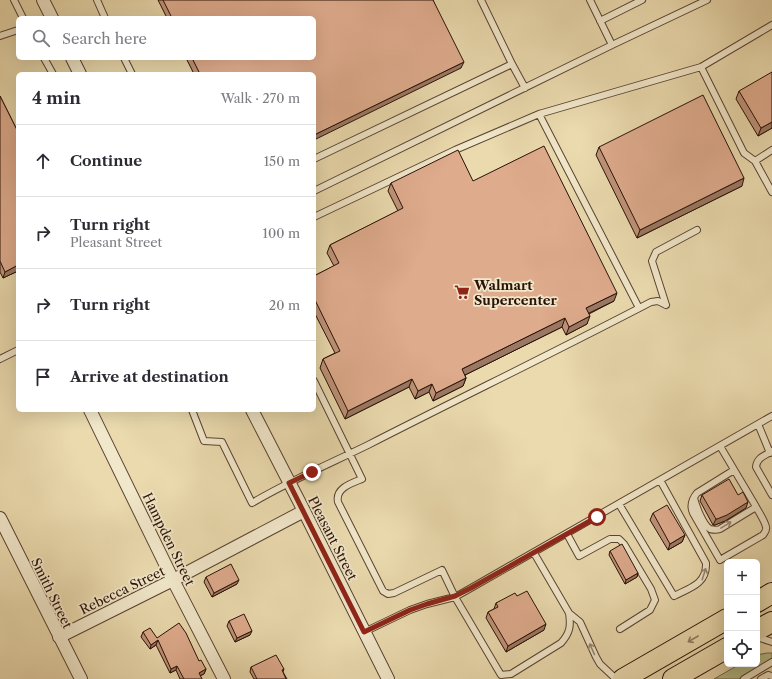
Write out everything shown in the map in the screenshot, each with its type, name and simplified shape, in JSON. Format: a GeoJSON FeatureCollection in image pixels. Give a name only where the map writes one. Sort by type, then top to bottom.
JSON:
{"type":"FeatureCollection","features":[{"type":"Feature","properties":{"kind":"highway"},"geometry":{"type":"LineString","coordinates":[[760,600],[772,593]]}},
{"type":"Feature","properties":{"kind":"highway"},"geometry":{"type":"LineString","coordinates":[[623,679],[724,621]]}},
{"type":"Feature","properties":{"kind":"highway"},"geometry":{"type":"LineString","coordinates":[[760,628],[772,622]]}},
{"type":"Feature","properties":{"kind":"highway"},"geometry":{"type":"LineString","coordinates":[[673,679],[724,650]]}},
{"type":"Feature","properties":{"kind":"street"},"geometry":{"type":"LineString","coordinates":[[43,0],[51,16]]}},
{"type":"Feature","properties":{"kind":"street"},"geometry":{"type":"LineString","coordinates":[[73,60],[79,72]]}},
{"type":"Feature","properties":{"kind":"street","name":"Hampden Street"},"geometry":{"type":"LineString","coordinates":[[91,412],[173,580],[224,679]]}},
{"type":"Feature","properties":{"kind":"street","name":"Pleasant Street"},"geometry":{"type":"LineString","coordinates":[[253,412],[388,679]]}},
{"type":"Feature","properties":{"kind":"street","name":"Rebecca Street"},"geometry":{"type":"LineString","coordinates":[[59,637],[173,580],[304,511]]}},
{"type":"Feature","properties":{"kind":"street","name":"Smith Street"},"geometry":{"type":"LineString","coordinates":[[0,518],[81,679]]}},
{"type":"Feature","properties":{"kind":"lane"},"geometry":{"type":"LineString","coordinates":[[14,0],[22,16]]}},
{"type":"Feature","properties":{"kind":"lane"},"geometry":{"type":"LineString","coordinates":[[97,0],[104,16]]}},
{"type":"Feature","properties":{"kind":"lane"},"geometry":{"type":"LineString","coordinates":[[481,0],[525,88]]}},
{"type":"Feature","properties":{"kind":"lane"},"geometry":{"type":"LineString","coordinates":[[590,0],[612,45]]}},
{"type":"Feature","properties":{"kind":"lane"},"geometry":{"type":"LineString","coordinates":[[600,21],[642,0]]}},
{"type":"Feature","properties":{"kind":"lane"},"geometry":{"type":"LineString","coordinates":[[316,191],[612,45],[707,0]]}},
{"type":"Feature","properties":{"kind":"lane"},"geometry":{"type":"LineString","coordinates":[[316,216],[454,150],[539,114],[701,67],[772,25]]}},
{"type":"Feature","properties":{"kind":"lane"},"geometry":{"type":"LineString","coordinates":[[0,36],[16,31]]}},
{"type":"Feature","properties":{"kind":"lane"},"geometry":{"type":"LineString","coordinates":[[45,60],[52,72]]}},
{"type":"Feature","properties":{"kind":"lane"},"geometry":{"type":"LineString","coordinates":[[125,60],[131,72]]}},
{"type":"Feature","properties":{"kind":"lane"},"geometry":{"type":"LineString","coordinates":[[316,158],[512,64]]}},
{"type":"Feature","properties":{"kind":"lane"},"geometry":{"type":"LineString","coordinates":[[701,67],[744,153],[755,160],[772,192]]}},
{"type":"Feature","properties":{"kind":"lane"},"geometry":{"type":"LineString","coordinates":[[539,114],[639,308]]}},
{"type":"Feature","properties":{"kind":"lane"},"geometry":{"type":"LineString","coordinates":[[755,160],[772,150]]}},
{"type":"Feature","properties":{"kind":"lane"},"geometry":{"type":"LineString","coordinates":[[193,412],[204,441],[222,442],[252,503],[274,490],[586,336],[651,302],[658,301],[666,306],[652,261],[656,252],[697,230]]}},
{"type":"Feature","properties":{"kind":"lane"},"geometry":{"type":"LineString","coordinates":[[0,359],[16,351]]}},
{"type":"Feature","properties":{"kind":"lane"},"geometry":{"type":"LineString","coordinates":[[316,384],[362,479],[341,489],[337,498],[381,589],[388,594],[394,593],[442,570],[455,596],[501,675],[511,674],[561,643],[566,638],[570,629],[569,613]]}},
{"type":"Feature","properties":{"kind":"lane"},"geometry":{"type":"LineString","coordinates":[[364,632],[410,610],[455,596],[471,588],[772,416]]}},
{"type":"Feature","properties":{"kind":"lane"},"geometry":{"type":"LineString","coordinates":[[758,424],[771,452],[758,460],[756,467],[772,495]]}},
{"type":"Feature","properties":{"kind":"lane"},"geometry":{"type":"LineString","coordinates":[[720,446],[766,524],[767,528],[763,535],[720,560],[693,513],[691,506],[698,493],[734,470]]}},
{"type":"Feature","properties":{"kind":"lane"},"geometry":{"type":"LineString","coordinates":[[619,504],[674,596],[690,588],[701,581],[706,571],[706,563],[660,480]]}},
{"type":"Feature","properties":{"kind":"lane"},"geometry":{"type":"LineString","coordinates":[[694,498],[697,508],[706,525],[709,528],[716,530],[756,507]]}},
{"type":"Feature","properties":{"kind":"lane"},"geometry":{"type":"LineString","coordinates":[[567,534],[580,556],[610,539],[619,539],[624,544],[651,589],[655,600],[650,610],[620,629]]}},
{"type":"Feature","properties":{"kind":"lane"},"geometry":{"type":"LineString","coordinates":[[534,553],[569,613],[580,622],[600,664],[616,679]]}},
{"type":"Feature","properties":{"kind":"lane"},"geometry":{"type":"LineString","coordinates":[[760,638],[772,642]]}},
{"type":"Feature","properties":{"kind":"lane"},"geometry":{"type":"LineString","coordinates":[[744,679],[772,662]]}},
{"type":"Feature","properties":{"kind":"lane"},"geometry":{"type":"LineString","coordinates":[[761,679],[768,675],[772,676]]}},
{"type":"Feature","properties":{"kind":"green space"},"geometry":{"type":"Polygon","coordinates":[[[772,653],[772,659],[760,666],[760,654],[772,653]]]}},
{"type":"Feature","properties":{"kind":"green space"},"geometry":{"type":"Polygon","coordinates":[[[735,667],[759,667],[739,679],[714,679],[735,667]]]}},
{"type":"Feature","properties":{"kind":"building"},"geometry":{"type":"Polygon","coordinates":[[[163,0],[433,0],[464,62],[316,134],[316,72],[199,72],[193,60],[316,60],[316,16],[171,16],[163,0]]]}},
{"type":"Feature","properties":{"kind":"building"},"geometry":{"type":"Polygon","coordinates":[[[772,72],[772,122],[761,128],[739,91],[772,72]]]}},
{"type":"Feature","properties":{"kind":"building"},"geometry":{"type":"Polygon","coordinates":[[[703,95],[744,178],[640,230],[599,147],[703,95]]]}},
{"type":"Feature","properties":{"kind":"building"},"geometry":{"type":"Polygon","coordinates":[[[0,96],[16,128],[16,266],[5,272],[0,261],[0,96]]]}},
{"type":"Feature","properties":{"kind":"building","name":"Walmart Supercenter"},"geometry":{"type":"Polygon","coordinates":[[[544,146],[617,293],[586,308],[590,316],[569,327],[565,318],[462,369],[466,378],[436,393],[432,384],[418,391],[412,379],[348,411],[323,359],[340,351],[316,302],[316,275],[339,263],[330,245],[403,208],[391,183],[458,150],[473,181],[544,146]]]}},
{"type":"Feature","properties":{"kind":"building"},"geometry":{"type":"Polygon","coordinates":[[[729,479],[738,495],[743,492],[748,502],[727,515],[716,519],[702,495],[729,479]]]}},
{"type":"Feature","properties":{"kind":"building"},"geometry":{"type":"Polygon","coordinates":[[[667,505],[685,535],[670,544],[653,513],[667,505]]]}},
{"type":"Feature","properties":{"kind":"building"},"geometry":{"type":"Polygon","coordinates":[[[622,544],[638,573],[626,580],[610,551],[622,544]]]}},
{"type":"Feature","properties":{"kind":"building"},"geometry":{"type":"Polygon","coordinates":[[[231,564],[239,580],[214,593],[206,577],[231,564]]]}},
{"type":"Feature","properties":{"kind":"building"},"geometry":{"type":"Polygon","coordinates":[[[527,591],[546,624],[508,646],[488,612],[498,607],[496,603],[515,593],[517,596],[527,591]]]}},
{"type":"Feature","properties":{"kind":"building"},"geometry":{"type":"Polygon","coordinates":[[[244,614],[252,631],[237,638],[229,621],[244,614]]]}},
{"type":"Feature","properties":{"kind":"building"},"geometry":{"type":"Polygon","coordinates":[[[179,623],[186,633],[199,661],[201,660],[206,669],[199,673],[202,679],[184,679],[177,666],[171,669],[158,640],[151,645],[143,632],[150,628],[157,638],[179,623]]]}},
{"type":"Feature","properties":{"kind":"building"},"geometry":{"type":"Polygon","coordinates":[[[276,655],[284,669],[282,670],[286,679],[257,679],[251,667],[276,655]]]}},
{"type":"Feature","properties":{"kind":"place","name":"Walmart Supercenter"},"geometry":{"type":"Point","coordinates":[462,292]}},
{"type":"Feature","properties":{"kind":"route"},"geometry":{"type":"LineString","coordinates":[[312,472],[289,483],[364,632],[410,610],[455,596],[597,517]]}}]}
